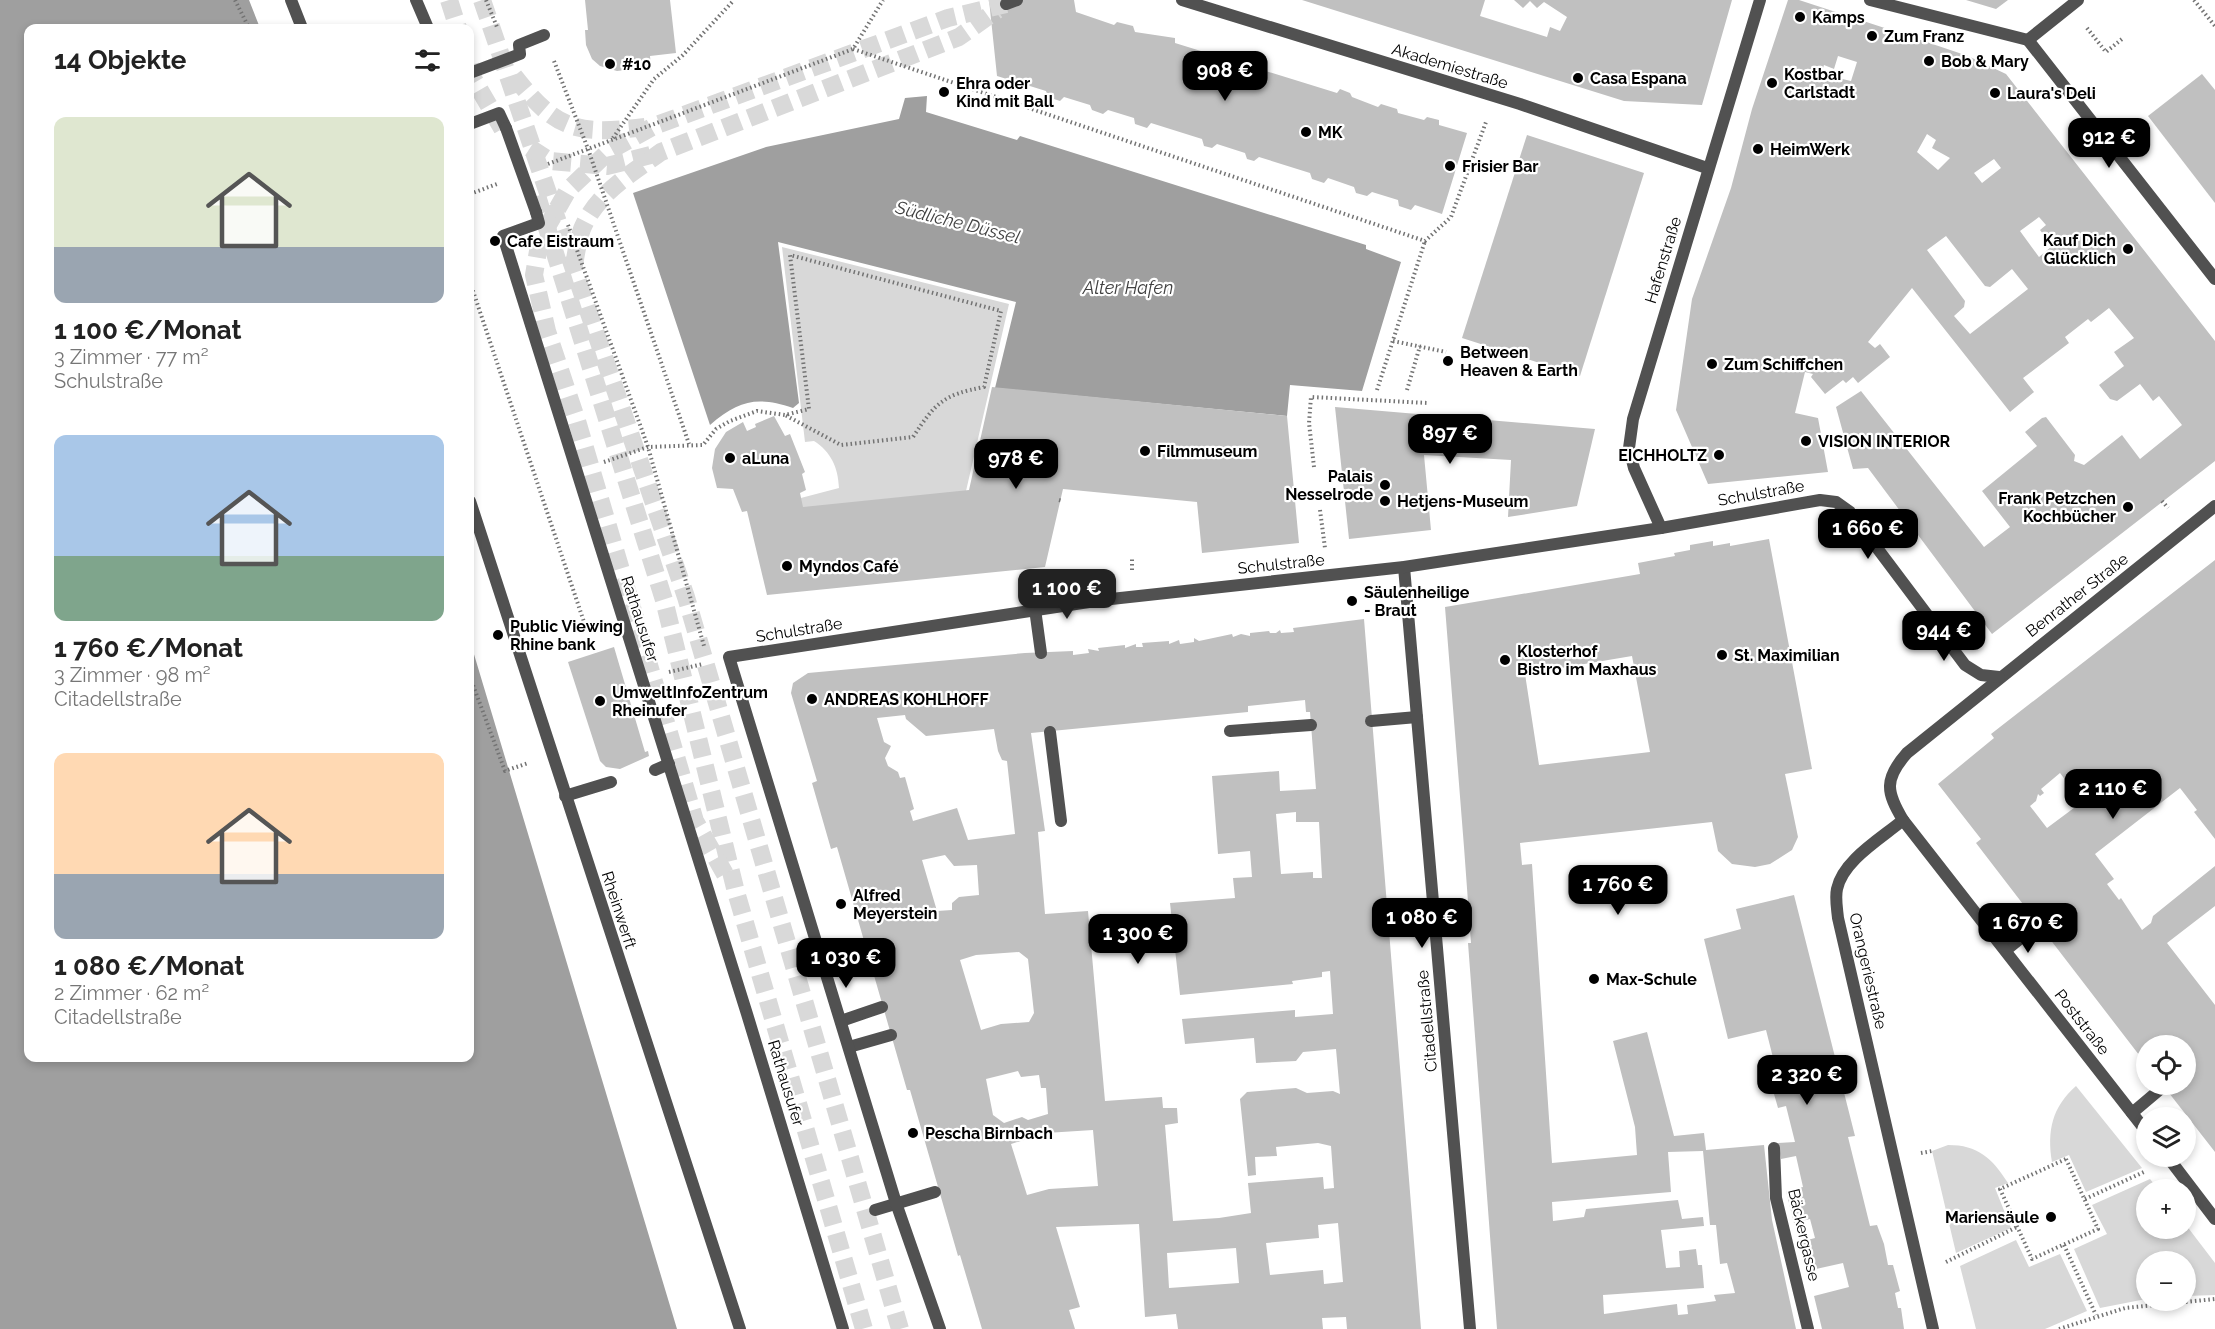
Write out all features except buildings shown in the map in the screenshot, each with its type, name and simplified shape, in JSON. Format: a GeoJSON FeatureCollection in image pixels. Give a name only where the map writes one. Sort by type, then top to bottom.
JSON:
{"type":"FeatureCollection","features":[{"type":"Feature","properties":{"kind":"street"},"geometry":{"type":"LineString","coordinates":[[291,0],[300,24]]}},
{"type":"Feature","properties":{"kind":"street"},"geometry":{"type":"LineString","coordinates":[[416,0],[426,24]]}},
{"type":"Feature","properties":{"kind":"street","name":"Akademiestraße"},"geometry":{"type":"LineString","coordinates":[[1182,0],[1495,97],[1707,168]]}},
{"type":"Feature","properties":{"kind":"street","name":"Hafenstraße"},"geometry":{"type":"LineString","coordinates":[[1661,528],[1634,468],[1629,448],[1633,418],[1707,168],[1760,0]]}},
{"type":"Feature","properties":{"kind":"street"},"geometry":{"type":"LineString","coordinates":[[1870,0],[2028,40],[2215,279]]}},
{"type":"Feature","properties":{"kind":"street"},"geometry":{"type":"LineString","coordinates":[[2028,40],[2074,3]]}},
{"type":"Feature","properties":{"kind":"street"},"geometry":{"type":"LineString","coordinates":[[474,71],[520,54],[519,45],[544,35]]}},
{"type":"Feature","properties":{"kind":"street","name":"Rathausufer"},"geometry":{"type":"LineString","coordinates":[[474,122],[499,113],[536,212],[539,224],[503,236],[843,1329]]}},
{"type":"Feature","properties":{"kind":"street","name":"Schulstraße"},"geometry":{"type":"LineString","coordinates":[[841,1021],[729,657],[1035,609],[1404,567],[1661,528],[1820,500],[1836,502],[1850,512],[1965,665],[1981,675],[1999,677]]}},
{"type":"Feature","properties":{"kind":"street","name":"Benrather Straße"},"geometry":{"type":"LineString","coordinates":[[1889,787],[1893,768],[1907,753],[2215,506]]}},
{"type":"Feature","properties":{"kind":"street","name":"Rheinwerft"},"geometry":{"type":"LineString","coordinates":[[474,513],[740,1329]]}},
{"type":"Feature","properties":{"kind":"street","name":"Citadellstraße"},"geometry":{"type":"LineString","coordinates":[[1404,567],[1470,1329]]}},
{"type":"Feature","properties":{"kind":"street"},"geometry":{"type":"LineString","coordinates":[[1035,609],[1041,653]]}},
{"type":"Feature","properties":{"kind":"street"},"geometry":{"type":"LineString","coordinates":[[1371,721],[1417,717]]}},
{"type":"Feature","properties":{"kind":"street"},"geometry":{"type":"LineString","coordinates":[[1230,731],[1311,725]]}},
{"type":"Feature","properties":{"kind":"street"},"geometry":{"type":"LineString","coordinates":[[1050,732],[1060,821]]}},
{"type":"Feature","properties":{"kind":"street"},"geometry":{"type":"LineString","coordinates":[[655,770],[669,764]]}},
{"type":"Feature","properties":{"kind":"street"},"geometry":{"type":"LineString","coordinates":[[565,796],[611,782]]}},
{"type":"Feature","properties":{"kind":"street","name":"Poststraße"},"geometry":{"type":"LineString","coordinates":[[1889,787],[1891,800],[1903,820],[2136,1118]]}},
{"type":"Feature","properties":{"kind":"street","name":"Orangeriestraße"},"geometry":{"type":"LineString","coordinates":[[1903,820],[1852,864],[1840,880],[1837,891],[1838,918],[1933,1329]]}},
{"type":"Feature","properties":{"kind":"street"},"geometry":{"type":"LineString","coordinates":[[2006,950],[2038,924]]}},
{"type":"Feature","properties":{"kind":"street"},"geometry":{"type":"LineString","coordinates":[[882,1007],[841,1021],[896,1203],[940,1329]]}},
{"type":"Feature","properties":{"kind":"street"},"geometry":{"type":"LineString","coordinates":[[849,1047],[891,1035]]}},
{"type":"Feature","properties":{"kind":"street"},"geometry":{"type":"LineString","coordinates":[[2132,1113],[2153,1095]]}},
{"type":"Feature","properties":{"kind":"street","name":"Bäckergasse"},"geometry":{"type":"LineString","coordinates":[[1774,1148],[1776,1198],[1808,1329]]}},
{"type":"Feature","properties":{"kind":"street"},"geometry":{"type":"LineString","coordinates":[[2175,1167],[2215,1219]]}},
{"type":"Feature","properties":{"kind":"street"},"geometry":{"type":"LineString","coordinates":[[875,1209],[935,1192]]}},
{"type":"Feature","properties":{"kind":"path"},"geometry":{"type":"LineString","coordinates":[[235,0],[247,24]]}},
{"type":"Feature","properties":{"kind":"path"},"geometry":{"type":"LineString","coordinates":[[612,138],[654,79],[683,55],[734,0]]}},
{"type":"Feature","properties":{"kind":"path"},"geometry":{"type":"LineString","coordinates":[[545,165],[853,49],[883,0]]}},
{"type":"Feature","properties":{"kind":"path"},"geometry":{"type":"LineString","coordinates":[[2194,0],[2215,26]]}},
{"type":"Feature","properties":{"kind":"path"},"geometry":{"type":"LineString","coordinates":[[2074,3],[2106,52],[2122,39]]}},
{"type":"Feature","properties":{"kind":"path"},"geometry":{"type":"LineString","coordinates":[[544,35],[588,149],[689,444]]}},
{"type":"Feature","properties":{"kind":"path"},"geometry":{"type":"LineString","coordinates":[[853,49],[1425,241]]}},
{"type":"Feature","properties":{"kind":"path"},"geometry":{"type":"LineString","coordinates":[[1377,390],[1425,241],[1450,217],[1495,97]]}},
{"type":"Feature","properties":{"kind":"path"},"geometry":{"type":"LineString","coordinates":[[474,193],[502,182]]}},
{"type":"Feature","properties":{"kind":"path"},"geometry":{"type":"LineString","coordinates":[[568,224],[648,447],[706,651]]}},
{"type":"Feature","properties":{"kind":"path"},"geometry":{"type":"LineString","coordinates":[[576,471],[648,447],[703,445],[716,429],[730,420],[757,411],[784,415],[841,445],[913,437],[937,404],[956,392],[984,387],[1000,311],[789,255],[809,409],[784,415]]}},
{"type":"Feature","properties":{"kind":"path"},"geometry":{"type":"LineString","coordinates":[[474,294],[587,631],[623,619]]}},
{"type":"Feature","properties":{"kind":"path"},"geometry":{"type":"LineString","coordinates":[[1393,341],[1446,352]]}},
{"type":"Feature","properties":{"kind":"path"},"geometry":{"type":"LineString","coordinates":[[1407,390],[1420,346]]}},
{"type":"Feature","properties":{"kind":"path"},"geometry":{"type":"LineString","coordinates":[[1314,467],[1309,423],[1311,397],[1428,403]]}},
{"type":"Feature","properties":{"kind":"path"},"geometry":{"type":"LineString","coordinates":[[1320,510],[1321,516]]}},
{"type":"Feature","properties":{"kind":"path"},"geometry":{"type":"LineString","coordinates":[[642,678],[709,663]]}},
{"type":"Feature","properties":{"kind":"path"},"geometry":{"type":"LineString","coordinates":[[474,687],[505,771]]}},
{"type":"Feature","properties":{"kind":"path"},"geometry":{"type":"LineString","coordinates":[[2066,1159],[2098,1229],[2032,1259],[2017,1227],[2000,1189],[2066,1159]]}},
{"type":"Feature","properties":{"kind":"path"},"geometry":{"type":"LineString","coordinates":[[2085,1199],[2148,1170]]}},
{"type":"Feature","properties":{"kind":"path"},"geometry":{"type":"LineString","coordinates":[[1922,1275],[2017,1227]]}},
{"type":"Feature","properties":{"kind":"path"},"geometry":{"type":"LineString","coordinates":[[2064,1245],[2096,1316]]}},
{"type":"Feature","properties":{"kind":"path"},"geometry":{"type":"LineString","coordinates":[[2059,1329],[2096,1316],[2152,1304],[2215,1299]]}},
{"type":"Feature","properties":{"kind":"shaded area"},"geometry":{"type":"Polygon","coordinates":[[[782,247],[1009,304],[966,491],[803,509],[797,499],[839,488],[837,473],[829,455],[814,441],[805,442],[782,247]]]}},
{"type":"Feature","properties":{"kind":"shaded area"},"geometry":{"type":"Polygon","coordinates":[[[2076,1086],[2136,1161],[2136,1167],[2142,1168],[2086,1192],[2069,1155],[2052,1162],[2050,1140],[2053,1120],[2061,1102],[2076,1086]]]}},
{"type":"Feature","properties":{"kind":"shaded area"},"geometry":{"type":"Polygon","coordinates":[[[1948,1145],[1976,1150],[1990,1160],[2008,1183],[1995,1188],[2011,1228],[1956,1253],[1932,1151],[1948,1145]]]}},
{"type":"Feature","properties":{"kind":"shaded area"},"geometry":{"type":"Polygon","coordinates":[[[2136,1185],[2136,1239],[2196,1238],[2215,1263],[2215,1295],[2196,1296],[2196,1251],[2136,1251],[2136,1301],[2100,1308],[2074,1249],[2107,1234],[2092,1205],[2136,1185]]]}},
{"type":"Feature","properties":{"kind":"shaded area"},"geometry":{"type":"Polygon","coordinates":[[[2016,1240],[2029,1267],[2060,1254],[2087,1311],[2045,1329],[1976,1329],[1960,1266],[2016,1240]]]}},
{"type":"Feature","properties":{"kind":"water"},"geometry":{"type":"Polygon","coordinates":[[[0,0],[249,0],[258,24],[24,24],[24,1062],[474,1062],[474,654],[677,1329],[0,1329],[0,0]]]}},
{"type":"Feature","properties":{"kind":"water","name":"Alter Hafen"},"geometry":{"type":"Polygon","coordinates":[[[927,96],[926,112],[1017,140],[1020,136],[1366,245],[1366,249],[1401,262],[1362,391],[1290,385],[1287,416],[995,388],[1016,302],[778,242],[799,403],[793,408],[769,402],[740,405],[710,425],[633,193],[766,147],[899,119],[905,98],[927,96]]]}},
{"type":"Feature","properties":{"kind":"tunnel"},"geometry":{"type":"LineString","coordinates":[[449,0],[457,24]]}},
{"type":"Feature","properties":{"kind":"tunnel"},"geometry":{"type":"LineString","coordinates":[[482,0],[686,597],[900,1329]]}},
{"type":"Feature","properties":{"kind":"tunnel"},"geometry":{"type":"LineString","coordinates":[[725,874],[695,821],[577,421],[547,331],[534,275],[540,239],[568,190],[609,151],[654,126],[948,18],[1006,4]]}},
{"type":"Feature","properties":{"kind":"tunnel"},"geometry":{"type":"LineString","coordinates":[[574,265],[582,229],[596,205],[616,185],[661,152],[959,37],[997,10]]}},
{"type":"Feature","properties":{"kind":"tunnel"},"geometry":{"type":"LineString","coordinates":[[514,76],[543,108],[570,125],[602,130],[645,127]]}},
{"type":"Feature","properties":{"kind":"tunnel"},"geometry":{"type":"LineString","coordinates":[[474,80],[503,130]]}},
{"type":"Feature","properties":{"kind":"tunnel"},"geometry":{"type":"LineString","coordinates":[[530,148],[550,161],[607,166],[651,155]]}},
{"type":"Feature","properties":{"kind":"tunnel"},"geometry":{"type":"LineString","coordinates":[[537,196],[664,600],[736,892],[864,1329]]}},
{"type":"Feature","properties":{"kind":"place","name":"Kamps"},"geometry":{"type":"Point","coordinates":[1800,17]}},
{"type":"Feature","properties":{"kind":"place","name":"Zum Franz"},"geometry":{"type":"Point","coordinates":[1872,36]}},
{"type":"Feature","properties":{"kind":"place","name":"Bob & Mary"},"geometry":{"type":"Point","coordinates":[1929,61]}},
{"type":"Feature","properties":{"kind":"place","name":"#10"},"geometry":{"type":"Point","coordinates":[610,64]}},
{"type":"Feature","properties":{"kind":"place","name":"Casa Espana"},"geometry":{"type":"Point","coordinates":[1578,78]}},
{"type":"Feature","properties":{"kind":"place","name":"Kostbar Carlstadt"},"geometry":{"type":"Point","coordinates":[1772,83]}},
{"type":"Feature","properties":{"kind":"place","name":"Ehra oder Kind mit Ball"},"geometry":{"type":"Point","coordinates":[944,92]}},
{"type":"Feature","properties":{"kind":"place","name":"Laura's Deli"},"geometry":{"type":"Point","coordinates":[1995,93]}},
{"type":"Feature","properties":{"kind":"place","name":"MK"},"geometry":{"type":"Point","coordinates":[1306,132]}},
{"type":"Feature","properties":{"kind":"place","name":"HeimWerk"},"geometry":{"type":"Point","coordinates":[1758,149]}},
{"type":"Feature","properties":{"kind":"place","name":"Frisier Bar"},"geometry":{"type":"Point","coordinates":[1450,166]}},
{"type":"Feature","properties":{"kind":"place","name":"Cafe Eistraum"},"geometry":{"type":"Point","coordinates":[495,241]}},
{"type":"Feature","properties":{"kind":"place","name":"Kauf Dich Glücklich"},"geometry":{"type":"Point","coordinates":[2128,249]}},
{"type":"Feature","properties":{"kind":"place","name":"Between Heaven & Earth"},"geometry":{"type":"Point","coordinates":[1448,361]}},
{"type":"Feature","properties":{"kind":"place","name":"Zum Schiffchen"},"geometry":{"type":"Point","coordinates":[1712,364]}},
{"type":"Feature","properties":{"kind":"place","name":"VISION INTERIOR"},"geometry":{"type":"Point","coordinates":[1806,441]}},
{"type":"Feature","properties":{"kind":"place","name":"Filmmuseum"},"geometry":{"type":"Point","coordinates":[1145,451]}},
{"type":"Feature","properties":{"kind":"place","name":"EICHHOLTZ"},"geometry":{"type":"Point","coordinates":[1719,455]}},
{"type":"Feature","properties":{"kind":"place","name":"aLuna"},"geometry":{"type":"Point","coordinates":[730,458]}},
{"type":"Feature","properties":{"kind":"place","name":"Palais Nesselrode"},"geometry":{"type":"Point","coordinates":[1385,485]}},
{"type":"Feature","properties":{"kind":"place","name":"Hetjens-Museum"},"geometry":{"type":"Point","coordinates":[1385,501]}},
{"type":"Feature","properties":{"kind":"place","name":"Frank Petzchen Kochbücher"},"geometry":{"type":"Point","coordinates":[2128,507]}},
{"type":"Feature","properties":{"kind":"place","name":"Myndos Café"},"geometry":{"type":"Point","coordinates":[787,566]}},
{"type":"Feature","properties":{"kind":"place","name":"Säulenheilige - Braut"},"geometry":{"type":"Point","coordinates":[1352,601]}},
{"type":"Feature","properties":{"kind":"place","name":"Public Viewing Rhine bank"},"geometry":{"type":"Point","coordinates":[498,635]}},
{"type":"Feature","properties":{"kind":"place","name":"St. Maximilian"},"geometry":{"type":"Point","coordinates":[1722,655]}},
{"type":"Feature","properties":{"kind":"place","name":"Klosterhof Bistro im Maxhaus"},"geometry":{"type":"Point","coordinates":[1505,660]}},
{"type":"Feature","properties":{"kind":"place","name":"ANDREAS KOHLHOFF"},"geometry":{"type":"Point","coordinates":[812,699]}},
{"type":"Feature","properties":{"kind":"place","name":"UmweltInfoZentrum Rheinufer"},"geometry":{"type":"Point","coordinates":[600,701]}},
{"type":"Feature","properties":{"kind":"place","name":"Alfred Meyerstein"},"geometry":{"type":"Point","coordinates":[841,904]}},
{"type":"Feature","properties":{"kind":"place","name":"Max-Schule"},"geometry":{"type":"Point","coordinates":[1594,979]}},
{"type":"Feature","properties":{"kind":"place","name":"Pescha Birnbach"},"geometry":{"type":"Point","coordinates":[913,1133]}},
{"type":"Feature","properties":{"kind":"place","name":"Mariensäule"},"geometry":{"type":"Point","coordinates":[2051,1217]}},
{"type":"Feature","properties":{"kind":"water label","name":"Südliche Düssel"},"geometry":{"type":"Point","coordinates":[958,222]}}]}
